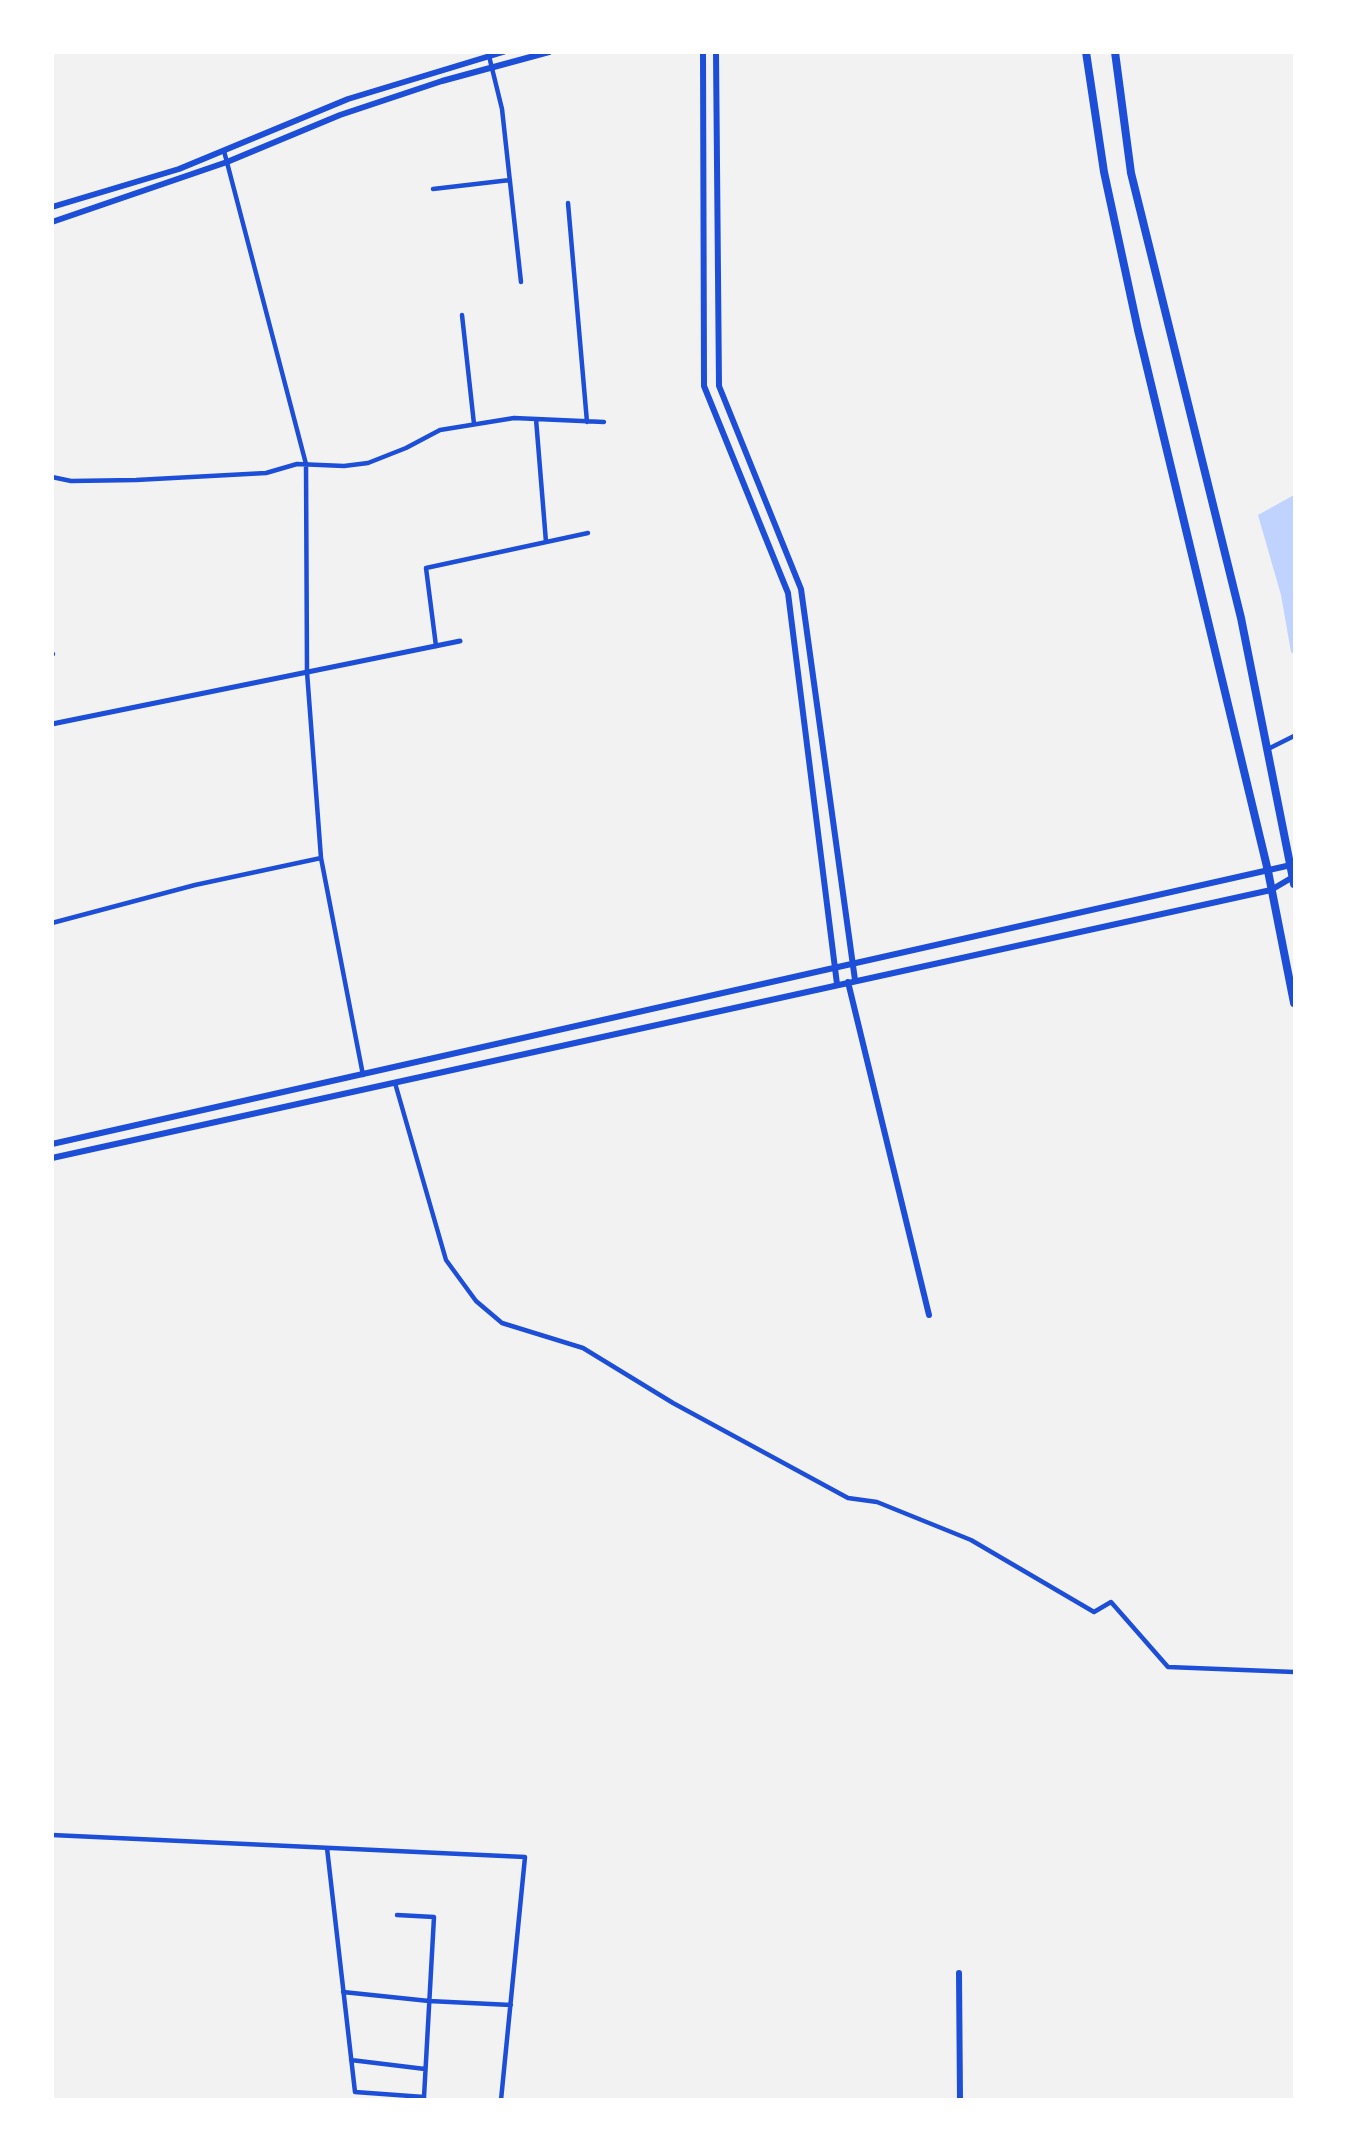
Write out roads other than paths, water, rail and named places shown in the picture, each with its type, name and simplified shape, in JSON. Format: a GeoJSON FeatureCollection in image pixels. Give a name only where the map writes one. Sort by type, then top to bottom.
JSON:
{"type":"FeatureCollection","features":[{"type":"Feature","properties":{"kind":"highway"},"geometry":{"type":"LineString","coordinates":[[1086,52],[1104,172],[1135,317],[1268,871],[1294,1003]]}},
{"type":"Feature","properties":{"kind":"highway"},"geometry":{"type":"LineString","coordinates":[[1116,53],[1131,173],[1241,618],[1294,879]]}},
{"type":"Feature","properties":{"kind":"main road"},"geometry":{"type":"LineString","coordinates":[[52,206],[179,169],[348,99],[502,52]]}},
{"type":"Feature","properties":{"kind":"main road"},"geometry":{"type":"LineString","coordinates":[[52,222],[227,162],[340,115],[442,81],[549,52]]}},
{"type":"Feature","properties":{"kind":"main road"},"geometry":{"type":"LineString","coordinates":[[703,52],[704,386],[788,593],[837,984]]}},
{"type":"Feature","properties":{"kind":"main road"},"geometry":{"type":"LineString","coordinates":[[716,52],[719,386],[802,589],[852,981],[929,1315]]}},
{"type":"Feature","properties":{"kind":"main road"},"geometry":{"type":"LineString","coordinates":[[52,1144],[1290,865]]}},
{"type":"Feature","properties":{"kind":"main road"},"geometry":{"type":"LineString","coordinates":[[52,1158],[1271,890],[1294,879]]}},
{"type":"Feature","properties":{"kind":"main road"},"geometry":{"type":"LineString","coordinates":[[959,1973],[960,2099]]}},
{"type":"Feature","properties":{"kind":"street"},"geometry":{"type":"LineString","coordinates":[[489,56],[502,109],[521,282]]}},
{"type":"Feature","properties":{"kind":"street"},"geometry":{"type":"LineString","coordinates":[[224,150],[306,464],[307,672],[321,858],[363,1075]]}},
{"type":"Feature","properties":{"kind":"street"},"geometry":{"type":"LineString","coordinates":[[433,188],[510,180]]}},
{"type":"Feature","properties":{"kind":"street"},"geometry":{"type":"LineString","coordinates":[[568,203],[587,422]]}},
{"type":"Feature","properties":{"kind":"street"},"geometry":{"type":"LineString","coordinates":[[462,315],[474,424]]}},
{"type":"Feature","properties":{"kind":"street"},"geometry":{"type":"LineString","coordinates":[[52,477],[71,481],[136,480],[266,473],[297,464],[344,466],[368,463],[406,448],[440,430],[474,424],[514,418],[604,422]]}},
{"type":"Feature","properties":{"kind":"street"},"geometry":{"type":"LineString","coordinates":[[536,419],[546,542]]}},
{"type":"Feature","properties":{"kind":"street"},"geometry":{"type":"LineString","coordinates":[[436,646],[426,568],[588,533]]}},
{"type":"Feature","properties":{"kind":"street"},"geometry":{"type":"LineString","coordinates":[[52,724],[460,640]]}},
{"type":"Feature","properties":{"kind":"street"},"geometry":{"type":"LineString","coordinates":[[1267,750],[1294,736]]}},
{"type":"Feature","properties":{"kind":"street"},"geometry":{"type":"LineString","coordinates":[[52,923],[195,885],[321,858]]}},
{"type":"Feature","properties":{"kind":"street"},"geometry":{"type":"LineString","coordinates":[[395,1082],[446,1260],[476,1301],[502,1323],[583,1348],[674,1403],[848,1498],[877,1502],[971,1540],[1094,1612],[1111,1602],[1168,1667],[1294,1672]]}},
{"type":"Feature","properties":{"kind":"street"},"geometry":{"type":"LineString","coordinates":[[52,1835],[525,1857],[501,2099]]}},
{"type":"Feature","properties":{"kind":"street"},"geometry":{"type":"LineString","coordinates":[[327,1848],[355,2092],[424,2098],[434,1917],[397,1915]]}},
{"type":"Feature","properties":{"kind":"street"},"geometry":{"type":"LineString","coordinates":[[343,1993],[511,2005]]}},
{"type":"Feature","properties":{"kind":"street"},"geometry":{"type":"LineString","coordinates":[[351,2060],[425,2069]]}},
{"type":"Feature","properties":{"kind":"water"},"geometry":{"type":"Polygon","coordinates":[[[1294,495],[1294,654],[1291,652],[1281,595],[1258,515],[1294,495]]]}}]}
